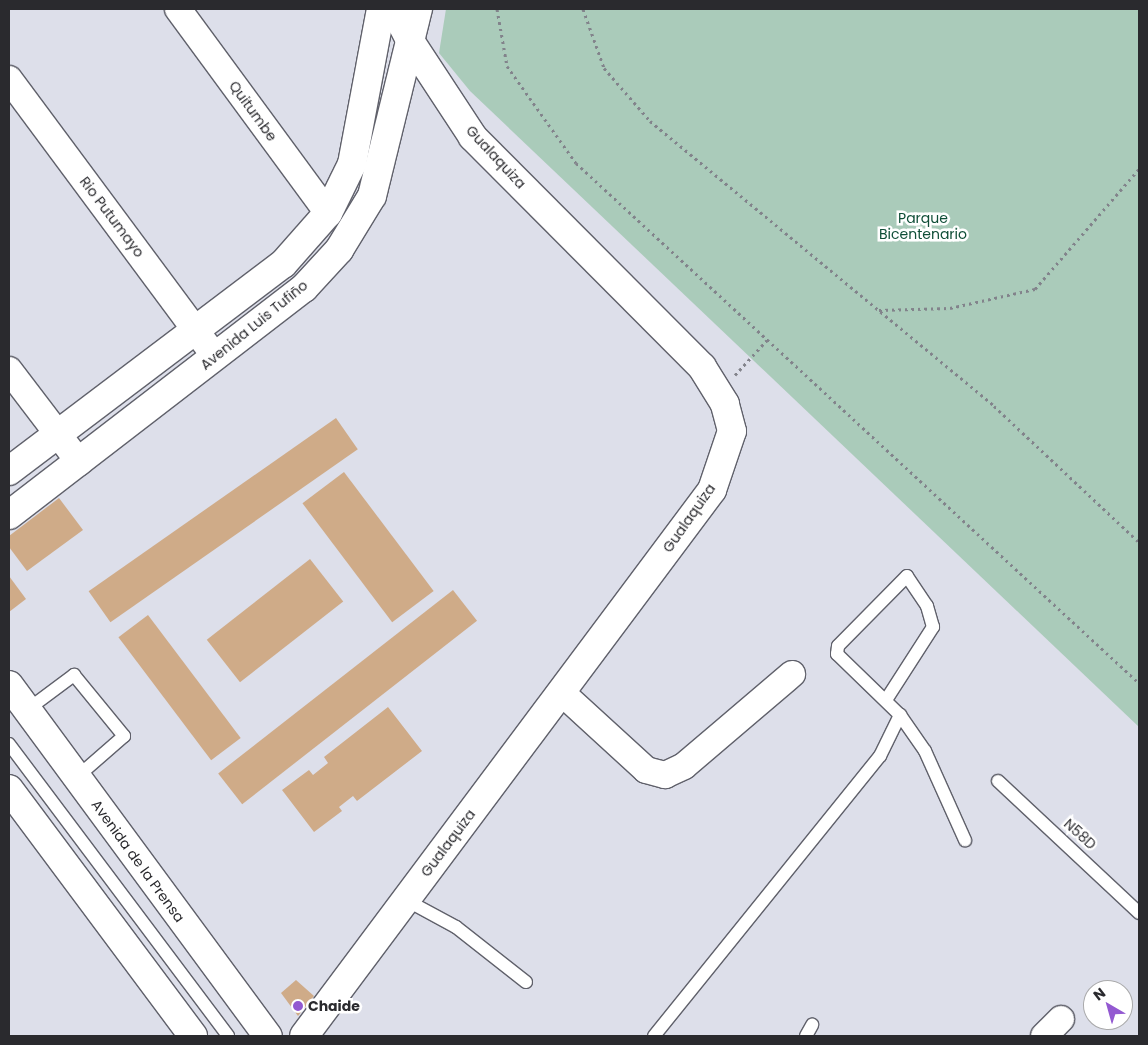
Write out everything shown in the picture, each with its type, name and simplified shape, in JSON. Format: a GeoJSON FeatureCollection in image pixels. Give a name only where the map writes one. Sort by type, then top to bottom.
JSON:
{"type":"FeatureCollection","features":[{"type":"Feature","properties":{"kind":"main road"},"geometry":{"type":"LineString","coordinates":[[9,471],[197,333],[283,264],[328,213],[352,164],[381,9]]}},
{"type":"Feature","properties":{"kind":"main road","name":"Gualaquiza"},"geometry":{"type":"LineString","coordinates":[[304,1036],[712,490],[730,447],[732,431],[726,404],[702,367],[473,137],[412,44],[394,9]]}},
{"type":"Feature","properties":{"kind":"main road","name":"Avenida Luis Tufiño"},"geometry":{"type":"LineString","coordinates":[[9,515],[304,288],[339,250],[372,196],[412,44],[418,9]]}},
{"type":"Feature","properties":{"kind":"main road","name":"Avenida de la Prensa"},"geometry":{"type":"LineString","coordinates":[[9,685],[18,706],[77,777],[268,1036]]}},
{"type":"Feature","properties":{"kind":"main road"},"geometry":{"type":"LineString","coordinates":[[9,788],[193,1036]]}},
{"type":"Feature","properties":{"kind":"street","name":"Quitumbe"},"geometry":{"type":"LineString","coordinates":[[178,9],[328,213]]}},
{"type":"Feature","properties":{"kind":"street","name":"Rio Putumayo"},"geometry":{"type":"LineString","coordinates":[[9,79],[215,356]]}},
{"type":"Feature","properties":{"kind":"street"},"geometry":{"type":"LineString","coordinates":[[9,370],[78,462]]}},
{"type":"Feature","properties":{"kind":"street"},"geometry":{"type":"LineString","coordinates":[[561,692],[646,770],[665,775],[684,766],[792,674]]}},
{"type":"Feature","properties":{"kind":"lane"},"geometry":{"type":"LineString","coordinates":[[886,700],[932,627],[927,606],[906,576],[838,646],[837,654],[900,715],[925,751],[965,840]]}},
{"type":"Feature","properties":{"kind":"lane"},"geometry":{"type":"LineString","coordinates":[[77,777],[124,736],[74,675],[18,706],[254,1036]]}},
{"type":"Feature","properties":{"kind":"lane"},"geometry":{"type":"LineString","coordinates":[[654,1036],[880,756],[900,715]]}},
{"type":"Feature","properties":{"kind":"lane"},"geometry":{"type":"LineString","coordinates":[[9,744],[228,1036]]}},
{"type":"Feature","properties":{"kind":"lane","name":"N58D"},"geometry":{"type":"LineString","coordinates":[[998,781],[1139,913]]}},
{"type":"Feature","properties":{"kind":"lane"},"geometry":{"type":"LineString","coordinates":[[406,900],[456,926],[526,982]]}},
{"type":"Feature","properties":{"kind":"path"},"geometry":{"type":"LineString","coordinates":[[497,9],[507,66],[576,163],[1139,683]]}},
{"type":"Feature","properties":{"kind":"path"},"geometry":{"type":"LineString","coordinates":[[583,9],[604,68],[650,121],[994,406],[1139,542]]}},
{"type":"Feature","properties":{"kind":"path"},"geometry":{"type":"LineString","coordinates":[[878,310],[950,308],[1035,289],[1139,169]]}},
{"type":"Feature","properties":{"kind":"path"},"geometry":{"type":"LineString","coordinates":[[726,404],[739,367],[767,340]]}},
{"type":"Feature","properties":{"kind":"green space","name":"Parque Bicentenario"},"geometry":{"type":"Polygon","coordinates":[[[446,9],[1139,9],[1139,727],[470,91],[439,53],[446,9]]]}},
{"type":"Feature","properties":{"kind":"building"},"geometry":{"type":"Polygon","coordinates":[[[336,418],[358,449],[110,622],[89,591],[336,418]]]}},
{"type":"Feature","properties":{"kind":"building"},"geometry":{"type":"Polygon","coordinates":[[[344,472],[434,591],[392,622],[302,503],[344,472]]]}},
{"type":"Feature","properties":{"kind":"building"},"geometry":{"type":"Polygon","coordinates":[[[59,498],[83,530],[27,571],[9,547],[9,536],[59,498]]]}},
{"type":"Feature","properties":{"kind":"building"},"geometry":{"type":"Polygon","coordinates":[[[310,559],[343,602],[240,682],[207,640],[310,559]]]}},
{"type":"Feature","properties":{"kind":"building"},"geometry":{"type":"Polygon","coordinates":[[[9,576],[26,599],[9,612],[9,576]]]}},
{"type":"Feature","properties":{"kind":"building"},"geometry":{"type":"Polygon","coordinates":[[[453,590],[477,621],[242,804],[218,773],[453,590]]]}},
{"type":"Feature","properties":{"kind":"building"},"geometry":{"type":"Polygon","coordinates":[[[148,615],[241,738],[211,760],[118,637],[148,615]]]}},
{"type":"Feature","properties":{"kind":"building"},"geometry":{"type":"Polygon","coordinates":[[[388,707],[422,751],[357,801],[353,796],[339,807],[342,811],[314,832],[282,790],[309,770],[313,775],[328,763],[324,757],[388,707]]]}},
{"type":"Feature","properties":{"kind":"building","name":"Chaide"},"geometry":{"type":"Polygon","coordinates":[[[296,980],[314,996],[298,1016],[281,993],[296,980]]]}},
{"type":"Feature","properties":{"kind":"place","name":"Chaide"},"geometry":{"type":"Point","coordinates":[298,1006]}}]}
